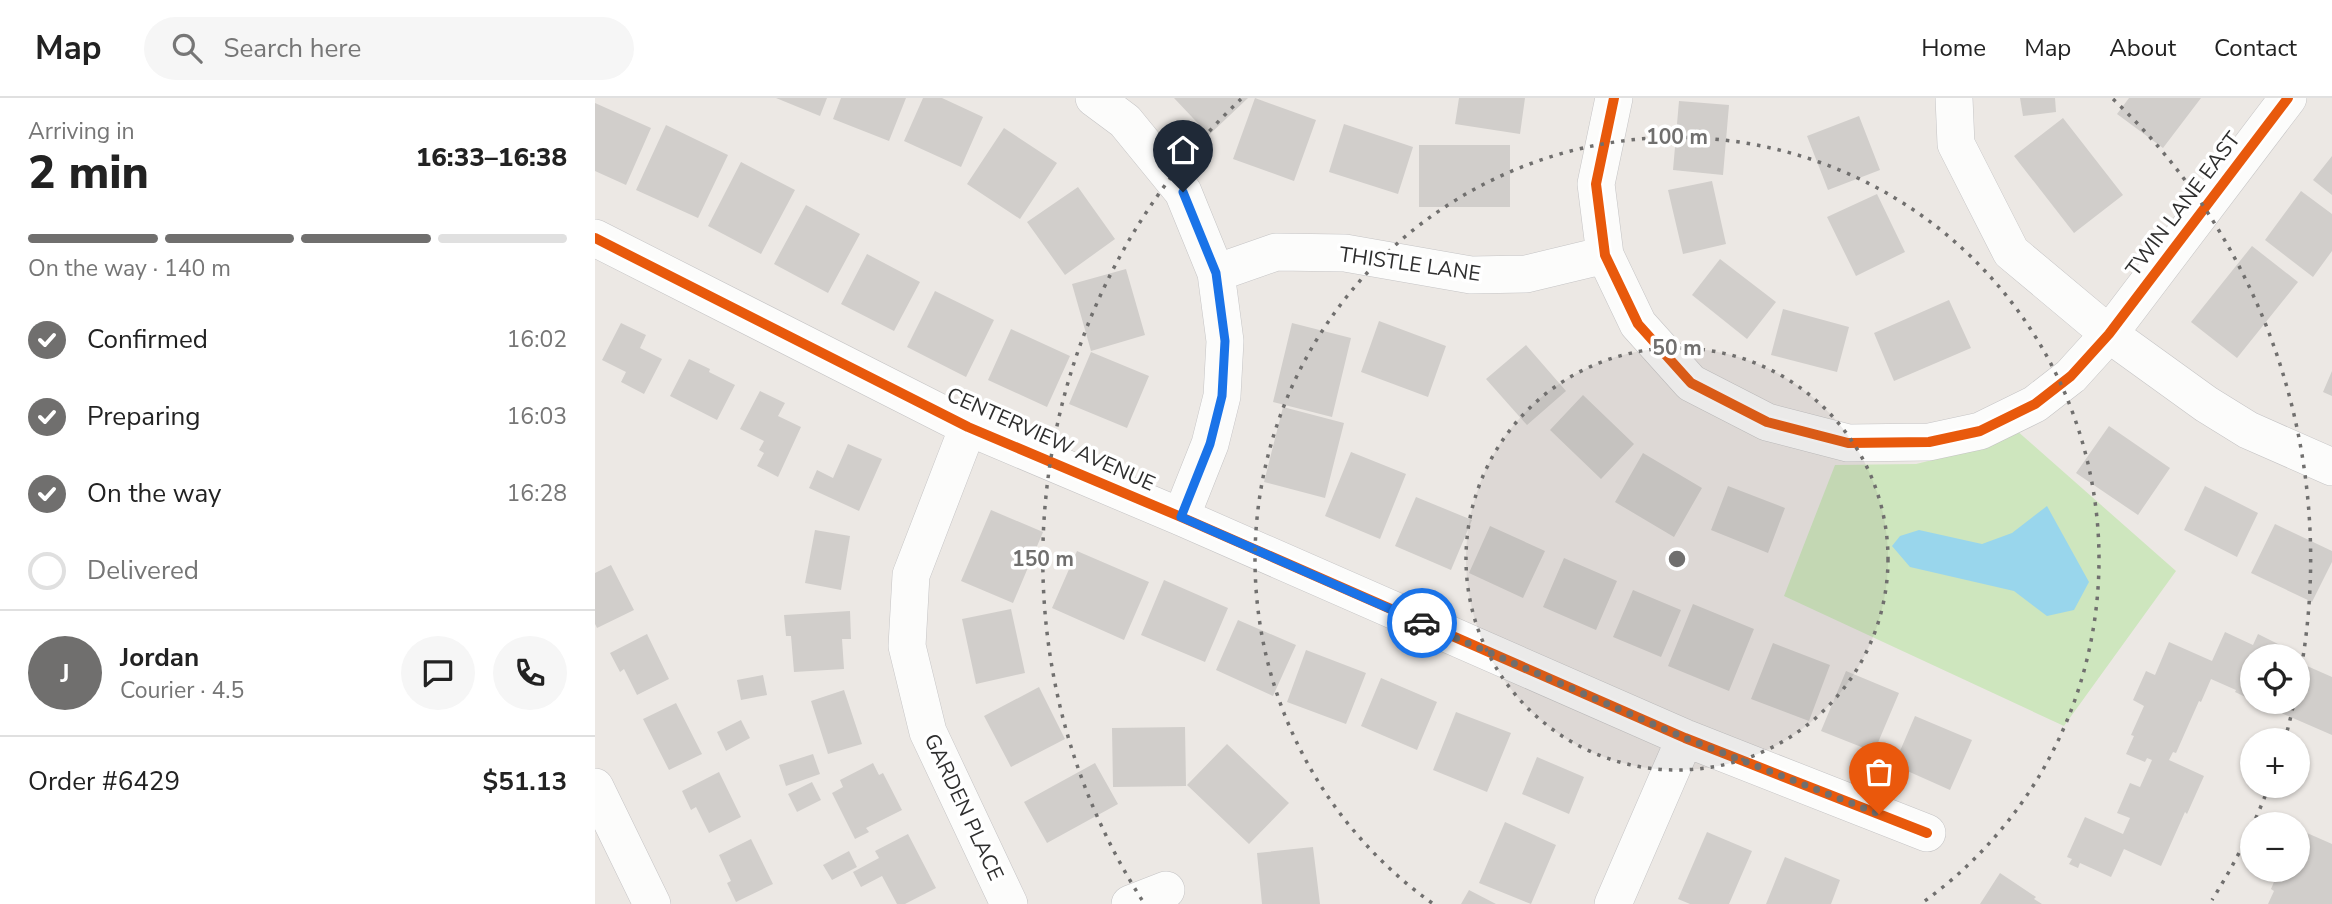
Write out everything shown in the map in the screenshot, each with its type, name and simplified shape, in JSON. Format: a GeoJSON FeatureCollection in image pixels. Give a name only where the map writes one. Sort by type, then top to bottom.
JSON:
{"type":"FeatureCollection","features":[{"type":"Feature","properties":{"kind":"street"},"geometry":{"type":"LineString","coordinates":[[1094,98],[1125,121],[1183,192],[1216,273],[1225,341],[1222,396],[1210,444],[1181,517]]}},
{"type":"Feature","properties":{"kind":"street","name":"TWIN LANE EAST"},"geometry":{"type":"LineString","coordinates":[[1614,98],[1596,184],[1605,255],[1638,324],[1691,383],[1767,422],[1848,443],[1929,442],[1980,431],[2035,404],[2071,376],[2109,334],[2288,98]]}},
{"type":"Feature","properties":{"kind":"street"},"geometry":{"type":"LineString","coordinates":[[1954,98],[1957,144],[2011,252],[2109,334],[2206,404],[2248,430],[2332,467]]}},
{"type":"Feature","properties":{"kind":"street","name":"CENTERVIEW AVENUE"},"geometry":{"type":"LineString","coordinates":[[595,238],[968,426],[1685,738],[1927,833]]}},
{"type":"Feature","properties":{"kind":"street","name":"THISTLE LANE"},"geometry":{"type":"LineString","coordinates":[[1216,273],[1276,252],[1345,253],[1471,275],[1526,274],[1605,255]]}},
{"type":"Feature","properties":{"kind":"street","name":"GARDEN PLACE"},"geometry":{"type":"LineString","coordinates":[[968,426],[911,575],[907,646],[928,732],[1009,904]]}},
{"type":"Feature","properties":{"kind":"street"},"geometry":{"type":"LineString","coordinates":[[1613,904],[1685,738]]}},
{"type":"Feature","properties":{"kind":"street"},"geometry":{"type":"LineString","coordinates":[[595,788],[652,904]]}},
{"type":"Feature","properties":{"kind":"street"},"geometry":{"type":"LineString","coordinates":[[1130,904],[1166,890]]}},
{"type":"Feature","properties":{"kind":"green space"},"geometry":{"type":"Polygon","coordinates":[[[2016,430],[2176,571],[2064,726],[1784,596],[1835,465],[1916,464],[1969,451],[2016,430]]]}},
{"type":"Feature","properties":{"kind":"water"},"geometry":{"type":"Polygon","coordinates":[[[2047,506],[2089,582],[2074,610],[2047,616],[2014,591],[1910,567],[1892,546],[1900,536],[1919,530],[1982,544],[2012,533],[2047,506]]]}},
{"type":"Feature","properties":{"kind":"building"},"geometry":{"type":"Polygon","coordinates":[[[776,98],[827,98],[820,116],[776,98]]]}},
{"type":"Feature","properties":{"kind":"building"},"geometry":{"type":"Polygon","coordinates":[[[841,98],[906,98],[889,141],[833,119],[841,98]]]}},
{"type":"Feature","properties":{"kind":"building"},"geometry":{"type":"Polygon","coordinates":[[[923,98],[942,98],[983,117],[961,167],[904,141],[923,98]]]}},
{"type":"Feature","properties":{"kind":"building"},"geometry":{"type":"Polygon","coordinates":[[[1174,98],[1248,98],[1209,135],[1174,98]]]}},
{"type":"Feature","properties":{"kind":"building"},"geometry":{"type":"Polygon","coordinates":[[[1255,98],[1316,120],[1294,181],[1233,159],[1255,98]]]}},
{"type":"Feature","properties":{"kind":"building"},"geometry":{"type":"Polygon","coordinates":[[[1459,98],[1525,98],[1520,134],[1455,124],[1459,98]]]}},
{"type":"Feature","properties":{"kind":"building"},"geometry":{"type":"Polygon","coordinates":[[[2020,98],[2055,98],[2056,112],[2023,116],[2020,98]]]}},
{"type":"Feature","properties":{"kind":"building"},"geometry":{"type":"Polygon","coordinates":[[[2129,98],[2201,98],[2163,148],[2117,114],[2129,98]]]}},
{"type":"Feature","properties":{"kind":"building"},"geometry":{"type":"Polygon","coordinates":[[[1679,101],[1729,105],[1723,175],[1673,170],[1679,101]]]}},
{"type":"Feature","properties":{"kind":"building"},"geometry":{"type":"Polygon","coordinates":[[[595,103],[651,128],[626,185],[595,171],[595,103]]]}},
{"type":"Feature","properties":{"kind":"building"},"geometry":{"type":"Polygon","coordinates":[[[1859,116],[1880,170],[1828,190],[1807,136],[1859,116]]]}},
{"type":"Feature","properties":{"kind":"building"},"geometry":{"type":"Polygon","coordinates":[[[2063,118],[2123,195],[2074,233],[2014,156],[2063,118]]]}},
{"type":"Feature","properties":{"kind":"building"},"geometry":{"type":"Polygon","coordinates":[[[1344,124],[1413,147],[1398,194],[1329,172],[1344,124]]]}},
{"type":"Feature","properties":{"kind":"building"},"geometry":{"type":"Polygon","coordinates":[[[666,125],[728,155],[698,218],[636,190],[666,125]]]}},
{"type":"Feature","properties":{"kind":"building"},"geometry":{"type":"Polygon","coordinates":[[[1004,128],[1057,163],[1020,219],[967,184],[1004,128]]]}},
{"type":"Feature","properties":{"kind":"building"},"geometry":{"type":"Polygon","coordinates":[[[1419,145],[1510,145],[1510,207],[1419,207],[1419,145]]]}},
{"type":"Feature","properties":{"kind":"building"},"geometry":{"type":"Polygon","coordinates":[[[2332,156],[2332,195],[2313,180],[2332,156]]]}},
{"type":"Feature","properties":{"kind":"building"},"geometry":{"type":"Polygon","coordinates":[[[741,162],[795,190],[761,254],[708,226],[741,162]]]}},
{"type":"Feature","properties":{"kind":"building"},"geometry":{"type":"Polygon","coordinates":[[[1712,181],[1726,244],[1683,254],[1668,190],[1712,181]]]}},
{"type":"Feature","properties":{"kind":"building"},"geometry":{"type":"Polygon","coordinates":[[[1078,187],[1115,239],[1065,275],[1027,222],[1078,187]]]}},
{"type":"Feature","properties":{"kind":"building"},"geometry":{"type":"Polygon","coordinates":[[[2301,191],[2332,214],[2332,251],[2313,277],[2265,240],[2301,191]]]}},
{"type":"Feature","properties":{"kind":"building"},"geometry":{"type":"Polygon","coordinates":[[[1877,194],[1905,252],[1856,276],[1827,217],[1877,194]]]}},
{"type":"Feature","properties":{"kind":"building"},"geometry":{"type":"Polygon","coordinates":[[[806,205],[860,234],[828,293],[774,264],[806,205]]]}},
{"type":"Feature","properties":{"kind":"building"},"geometry":{"type":"Polygon","coordinates":[[[2252,246],[2298,282],[2237,358],[2191,322],[2252,246]]]}},
{"type":"Feature","properties":{"kind":"building"},"geometry":{"type":"Polygon","coordinates":[[[867,254],[920,282],[894,331],[841,304],[867,254]]]}},
{"type":"Feature","properties":{"kind":"building"},"geometry":{"type":"Polygon","coordinates":[[[1720,259],[1776,302],[1747,339],[1692,295],[1720,259]]]}},
{"type":"Feature","properties":{"kind":"building"},"geometry":{"type":"Polygon","coordinates":[[[1126,269],[1145,335],[1091,351],[1072,284],[1126,269]]]}},
{"type":"Feature","properties":{"kind":"building"},"geometry":{"type":"Polygon","coordinates":[[[935,291],[994,320],[966,377],[907,347],[935,291]]]}},
{"type":"Feature","properties":{"kind":"building"},"geometry":{"type":"Polygon","coordinates":[[[1949,300],[1971,348],[1894,381],[1874,333],[1949,300]]]}},
{"type":"Feature","properties":{"kind":"building"},"geometry":{"type":"Polygon","coordinates":[[[1783,309],[1849,327],[1837,372],[1771,355],[1783,309]]]}},
{"type":"Feature","properties":{"kind":"building"},"geometry":{"type":"Polygon","coordinates":[[[1379,321],[1446,346],[1428,397],[1361,372],[1379,321]]]}},
{"type":"Feature","properties":{"kind":"building"},"geometry":{"type":"Polygon","coordinates":[[[621,323],[646,335],[640,348],[662,359],[644,394],[621,382],[626,372],[602,360],[621,323]]]}},
{"type":"Feature","properties":{"kind":"building"},"geometry":{"type":"Polygon","coordinates":[[[1292,323],[1351,338],[1332,417],[1273,402],[1292,323]]]}},
{"type":"Feature","properties":{"kind":"building"},"geometry":{"type":"Polygon","coordinates":[[[1011,329],[1070,356],[1047,407],[988,380],[1011,329]]]}},
{"type":"Feature","properties":{"kind":"building"},"geometry":{"type":"Polygon","coordinates":[[[1526,345],[1566,391],[1527,425],[1486,379],[1526,345]]]}},
{"type":"Feature","properties":{"kind":"building"},"geometry":{"type":"Polygon","coordinates":[[[1091,352],[1149,376],[1127,428],[1069,404],[1091,352]]]}},
{"type":"Feature","properties":{"kind":"building"},"geometry":{"type":"Polygon","coordinates":[[[689,359],[735,385],[717,420],[670,396],[689,359]]]}},
{"type":"Feature","properties":{"kind":"building"},"geometry":{"type":"Polygon","coordinates":[[[2332,371],[2332,396],[2323,392],[2332,371]]]}},
{"type":"Feature","properties":{"kind":"building"},"geometry":{"type":"Polygon","coordinates":[[[760,391],[785,403],[778,416],[801,427],[778,477],[757,466],[764,453],[759,450],[764,441],[740,429],[760,391]]]}},
{"type":"Feature","properties":{"kind":"building"},"geometry":{"type":"Polygon","coordinates":[[[1583,395],[1634,444],[1601,479],[1550,430],[1583,395]]]}},
{"type":"Feature","properties":{"kind":"building"},"geometry":{"type":"Polygon","coordinates":[[[1283,407],[1344,423],[1325,498],[1264,482],[1283,407]]]}},
{"type":"Feature","properties":{"kind":"building"},"geometry":{"type":"Polygon","coordinates":[[[2109,426],[2170,468],[2138,515],[2076,473],[2109,426]]]}},
{"type":"Feature","properties":{"kind":"building"},"geometry":{"type":"Polygon","coordinates":[[[848,444],[882,459],[859,511],[809,488],[817,470],[833,478],[848,444]]]}},
{"type":"Feature","properties":{"kind":"building"},"geometry":{"type":"Polygon","coordinates":[[[1351,452],[1406,474],[1380,539],[1325,516],[1351,452]]]}},
{"type":"Feature","properties":{"kind":"building"},"geometry":{"type":"Polygon","coordinates":[[[1643,453],[1702,488],[1674,537],[1615,502],[1643,453]]]}},
{"type":"Feature","properties":{"kind":"building"},"geometry":{"type":"Polygon","coordinates":[[[1728,486],[1785,508],[1768,553],[1711,530],[1728,486]]]}},
{"type":"Feature","properties":{"kind":"building"},"geometry":{"type":"Polygon","coordinates":[[[2205,486],[2258,513],[2237,557],[2184,530],[2205,486]]]}},
{"type":"Feature","properties":{"kind":"building"},"geometry":{"type":"Polygon","coordinates":[[[1416,497],[1472,520],[1451,570],[1395,546],[1416,497]]]}},
{"type":"Feature","properties":{"kind":"building"},"geometry":{"type":"Polygon","coordinates":[[[991,510],[1043,532],[1013,603],[961,581],[991,510]]]}},
{"type":"Feature","properties":{"kind":"building"},"geometry":{"type":"Polygon","coordinates":[[[2275,524],[2332,551],[2332,562],[2312,602],[2251,573],[2275,524]]]}},
{"type":"Feature","properties":{"kind":"building"},"geometry":{"type":"Polygon","coordinates":[[[1490,526],[1545,551],[1523,598],[1469,573],[1490,526]]]}},
{"type":"Feature","properties":{"kind":"building"},"geometry":{"type":"Polygon","coordinates":[[[815,530],[850,536],[841,590],[805,583],[815,530]]]}},
{"type":"Feature","properties":{"kind":"building"},"geometry":{"type":"Polygon","coordinates":[[[1077,551],[1149,582],[1124,640],[1052,608],[1077,551]]]}},
{"type":"Feature","properties":{"kind":"building"},"geometry":{"type":"Polygon","coordinates":[[[1564,558],[1617,581],[1596,630],[1543,607],[1564,558]]]}},
{"type":"Feature","properties":{"kind":"building"},"geometry":{"type":"Polygon","coordinates":[[[611,565],[634,610],[597,628],[595,573],[611,565]]]}},
{"type":"Feature","properties":{"kind":"building"},"geometry":{"type":"Polygon","coordinates":[[[1164,580],[1228,608],[1205,662],[1141,635],[1164,580]]]}},
{"type":"Feature","properties":{"kind":"building"},"geometry":{"type":"Polygon","coordinates":[[[1633,590],[1681,610],[1661,657],[1613,637],[1633,590]]]}},
{"type":"Feature","properties":{"kind":"building"},"geometry":{"type":"Polygon","coordinates":[[[1693,604],[1754,629],[1729,691],[1668,666],[1693,604]]]}},
{"type":"Feature","properties":{"kind":"building"},"geometry":{"type":"Polygon","coordinates":[[[1011,609],[1025,673],[976,684],[962,619],[1011,609]]]}},
{"type":"Feature","properties":{"kind":"building"},"geometry":{"type":"Polygon","coordinates":[[[850,611],[851,639],[842,639],[844,669],[794,672],[791,636],[786,636],[784,615],[850,611]]]}},
{"type":"Feature","properties":{"kind":"building"},"geometry":{"type":"Polygon","coordinates":[[[1238,620],[1296,645],[1273,696],[1216,670],[1238,620]]]}},
{"type":"Feature","properties":{"kind":"building"},"geometry":{"type":"Polygon","coordinates":[[[2225,632],[2251,644],[2240,644],[2240,694],[2211,679],[2176,753],[2173,752],[2169,760],[2204,776],[2161,866],[2124,849],[2111,877],[2080,863],[2078,868],[2069,864],[2072,859],[2067,857],[2085,817],[2123,834],[2130,818],[2117,813],[2130,783],[2140,787],[2152,760],[2147,758],[2145,762],[2126,754],[2144,706],[2133,700],[2146,671],[2155,675],[2169,642],[2212,661],[2225,632]]]}},
{"type":"Feature","properties":{"kind":"building"},"geometry":{"type":"Polygon","coordinates":[[[647,634],[669,679],[637,695],[624,669],[620,672],[610,653],[647,634]]]}},
{"type":"Feature","properties":{"kind":"building"},"geometry":{"type":"Polygon","coordinates":[[[2258,634],[2278,644],[2253,644],[2258,634]]]}},
{"type":"Feature","properties":{"kind":"building"},"geometry":{"type":"Polygon","coordinates":[[[1773,643],[1830,665],[1809,721],[1751,699],[1773,643]]]}},
{"type":"Feature","properties":{"kind":"building"},"geometry":{"type":"Polygon","coordinates":[[[1306,650],[1366,673],[1346,724],[1287,702],[1306,650]]]}},
{"type":"Feature","properties":{"kind":"building"},"geometry":{"type":"Polygon","coordinates":[[[2310,667],[2332,677],[2332,735],[2284,714],[2310,714],[2310,667]]]}},
{"type":"Feature","properties":{"kind":"building"},"geometry":{"type":"Polygon","coordinates":[[[1846,671],[1899,693],[1874,752],[1821,731],[1846,671]]]}},
{"type":"Feature","properties":{"kind":"building"},"geometry":{"type":"Polygon","coordinates":[[[763,675],[767,695],[741,700],[737,680],[763,675]]]}},
{"type":"Feature","properties":{"kind":"building"},"geometry":{"type":"Polygon","coordinates":[[[1381,678],[1437,702],[1417,750],[1361,726],[1381,678]]]}},
{"type":"Feature","properties":{"kind":"building"},"geometry":{"type":"Polygon","coordinates":[[[1039,687],[1065,739],[1011,767],[984,716],[1039,687]]]}},
{"type":"Feature","properties":{"kind":"building"},"geometry":{"type":"Polygon","coordinates":[[[844,690],[862,744],[828,754],[811,701],[844,690]]]}},
{"type":"Feature","properties":{"kind":"building"},"geometry":{"type":"Polygon","coordinates":[[[676,703],[702,754],[669,770],[643,719],[676,703]]]}},
{"type":"Feature","properties":{"kind":"building"},"geometry":{"type":"Polygon","coordinates":[[[1456,712],[1511,733],[1487,792],[1433,770],[1456,712]]]}},
{"type":"Feature","properties":{"kind":"building"},"geometry":{"type":"Polygon","coordinates":[[[1915,716],[1972,740],[1950,790],[1894,765],[1915,716]]]}},
{"type":"Feature","properties":{"kind":"building"},"geometry":{"type":"Polygon","coordinates":[[[741,720],[750,738],[726,751],[717,732],[741,720]]]}},
{"type":"Feature","properties":{"kind":"building"},"geometry":{"type":"Polygon","coordinates":[[[1185,727],[1186,786],[1113,787],[1112,728],[1185,727]]]}},
{"type":"Feature","properties":{"kind":"building"},"geometry":{"type":"Polygon","coordinates":[[[1227,744],[1289,803],[1249,844],[1187,785],[1227,744]]]}},
{"type":"Feature","properties":{"kind":"building"},"geometry":{"type":"Polygon","coordinates":[[[813,754],[820,774],[786,786],[779,765],[813,754]]]}},
{"type":"Feature","properties":{"kind":"building"},"geometry":{"type":"Polygon","coordinates":[[[1537,757],[1584,777],[1569,814],[1522,794],[1537,757]]]}},
{"type":"Feature","properties":{"kind":"building"},"geometry":{"type":"Polygon","coordinates":[[[873,763],[879,775],[883,773],[902,810],[866,828],[869,832],[855,839],[832,793],[843,787],[840,780],[873,763]]]}},
{"type":"Feature","properties":{"kind":"building"},"geometry":{"type":"Polygon","coordinates":[[[1095,763],[1118,804],[1047,843],[1024,802],[1095,763]]]}},
{"type":"Feature","properties":{"kind":"building"},"geometry":{"type":"Polygon","coordinates":[[[719,772],[741,817],[709,833],[696,807],[691,810],[682,791],[719,772]]]}},
{"type":"Feature","properties":{"kind":"building"},"geometry":{"type":"Polygon","coordinates":[[[812,782],[821,800],[797,812],[788,794],[812,782]]]}},
{"type":"Feature","properties":{"kind":"building"},"geometry":{"type":"Polygon","coordinates":[[[1505,822],[1556,845],[1531,904],[1479,883],[1505,822]]]}},
{"type":"Feature","properties":{"kind":"building"},"geometry":{"type":"Polygon","coordinates":[[[1707,832],[1752,851],[1729,904],[1690,904],[1678,899],[1707,832]]]}},
{"type":"Feature","properties":{"kind":"building"},"geometry":{"type":"Polygon","coordinates":[[[908,834],[936,888],[905,904],[897,904],[882,876],[861,887],[853,872],[879,858],[875,851],[908,834]]]}},
{"type":"Feature","properties":{"kind":"building"},"geometry":{"type":"Polygon","coordinates":[[[2310,834],[2332,844],[2332,904],[2268,904],[2274,891],[2271,889],[2274,882],[2310,882],[2310,834]]]}},
{"type":"Feature","properties":{"kind":"building"},"geometry":{"type":"Polygon","coordinates":[[[751,839],[773,884],[736,902],[727,883],[731,881],[719,855],[751,839]]]}},
{"type":"Feature","properties":{"kind":"building"},"geometry":{"type":"Polygon","coordinates":[[[1313,847],[1320,904],[1262,904],[1257,853],[1313,847]]]}},
{"type":"Feature","properties":{"kind":"building"},"geometry":{"type":"Polygon","coordinates":[[[849,851],[857,867],[832,880],[823,865],[849,851]]]}},
{"type":"Feature","properties":{"kind":"building"},"geometry":{"type":"Polygon","coordinates":[[[1785,857],[1840,880],[1831,904],[1766,904],[1785,857]]]}},
{"type":"Feature","properties":{"kind":"building"},"geometry":{"type":"Polygon","coordinates":[[[2000,873],[2036,897],[2034,899],[2042,904],[1980,904],[2000,873]]]}},
{"type":"Feature","properties":{"kind":"building"},"geometry":{"type":"Polygon","coordinates":[[[1469,890],[1496,904],[1461,904],[1469,890]]]}},
{"type":"Feature","properties":{"kind":"cycle path"},"geometry":{"type":"LineString","coordinates":[[1614,98],[1596,184],[1605,255],[1638,324],[1691,383],[1767,422],[1848,443],[1929,442],[1980,431],[2035,404],[2071,376],[2109,334],[2288,98]]}},
{"type":"Feature","properties":{"kind":"cycle path"},"geometry":{"type":"LineString","coordinates":[[595,238],[968,427],[1181,517],[1685,738],[1927,833]]}},
{"type":"Feature","properties":{"kind":"way so far"},"geometry":{"type":"LineString","coordinates":[[1422,623],[1685,738],[1879,814]]}},
{"type":"Feature","properties":{"kind":"route"},"geometry":{"type":"LineString","coordinates":[[1183,192],[1216,273],[1225,341],[1222,396],[1210,444],[1181,517],[1422,623]]}}]}
